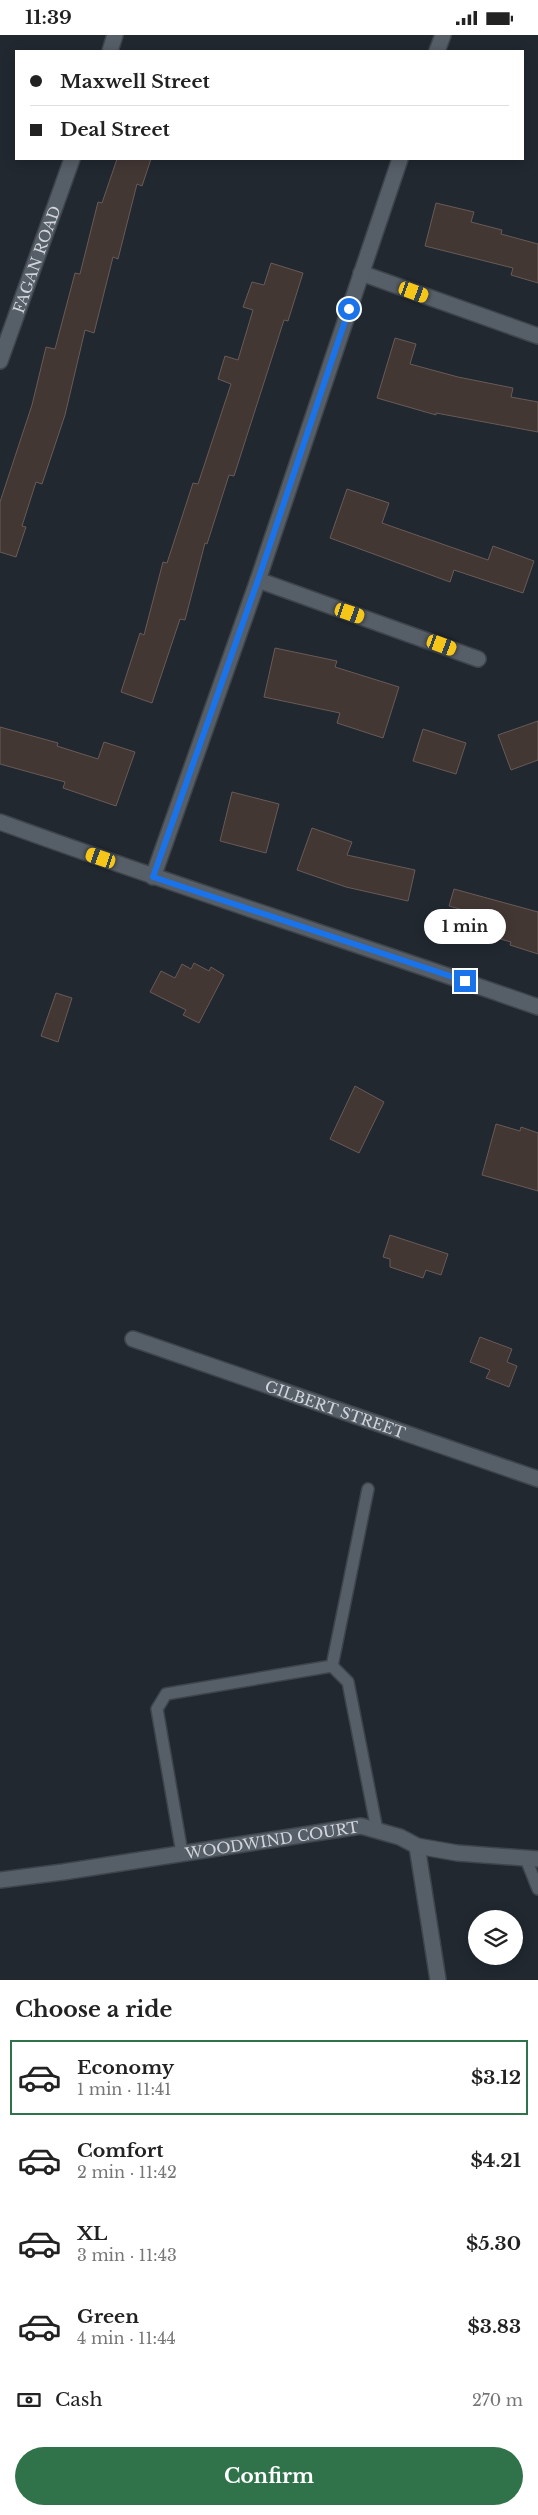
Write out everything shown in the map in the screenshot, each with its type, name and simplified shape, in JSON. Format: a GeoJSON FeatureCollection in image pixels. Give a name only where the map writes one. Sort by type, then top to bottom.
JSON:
{"type":"FeatureCollection","features":[{"type":"Feature","properties":{"kind":"street"},"geometry":{"type":"LineString","coordinates":[[110,50],[115,35]]}},
{"type":"Feature","properties":{"kind":"street"},"geometry":{"type":"LineString","coordinates":[[437,50],[443,35]]}},
{"type":"Feature","properties":{"kind":"street","name":"FAGAN ROAD"},"geometry":{"type":"LineString","coordinates":[[0,361],[72,160]]}},
{"type":"Feature","properties":{"kind":"street"},"geometry":{"type":"LineString","coordinates":[[153,877],[258,580],[400,160]]}},
{"type":"Feature","properties":{"kind":"street"},"geometry":{"type":"LineString","coordinates":[[361,273],[538,336]]}},
{"type":"Feature","properties":{"kind":"street"},"geometry":{"type":"LineString","coordinates":[[258,580],[478,659]]}},
{"type":"Feature","properties":{"kind":"street"},"geometry":{"type":"LineString","coordinates":[[0,822],[153,877],[393,956],[538,1007]]}},
{"type":"Feature","properties":{"kind":"street","name":"GILBERT STREET"},"geometry":{"type":"LineString","coordinates":[[133,1339],[538,1479]]}},
{"type":"Feature","properties":{"kind":"street","name":"WOODWIND COURT"},"geometry":{"type":"LineString","coordinates":[[0,1880],[63,1872],[361,1825],[400,1837],[417,1847],[457,1853],[532,1859]]}},
{"type":"Feature","properties":{"kind":"street"},"geometry":{"type":"LineString","coordinates":[[417,1847],[438,1980]]}},
{"type":"Feature","properties":{"kind":"lane"},"geometry":{"type":"LineString","coordinates":[[332,1666],[368,1489]]}},
{"type":"Feature","properties":{"kind":"lane"},"geometry":{"type":"LineString","coordinates":[[332,1666],[348,1682],[377,1830]]}},
{"type":"Feature","properties":{"kind":"lane"},"geometry":{"type":"LineString","coordinates":[[182,1853],[157,1709],[166,1694],[332,1666]]}},
{"type":"Feature","properties":{"kind":"lane"},"geometry":{"type":"LineString","coordinates":[[532,1859],[538,1889]]}},
{"type":"Feature","properties":{"kind":"building"},"geometry":{"type":"Polygon","coordinates":[[[117,160],[151,160],[142,186],[137,184],[118,259],[113,257],[94,333],[85,330],[65,415],[42,484],[36,482],[22,526],[26,527],[16,557],[0,552],[0,502],[32,405],[46,347],[55,349],[75,273],[80,274],[98,202],[102,203],[117,160]]]}},
{"type":"Feature","properties":{"kind":"building"},"geometry":{"type":"Polygon","coordinates":[[[436,203],[474,212],[471,222],[502,230],[501,234],[538,244],[538,283],[511,275],[513,268],[425,246],[436,203]]]}},
{"type":"Feature","properties":{"kind":"building"},"geometry":{"type":"Polygon","coordinates":[[[271,263],[303,273],[288,321],[284,320],[234,476],[229,475],[207,544],[205,543],[185,620],[180,619],[152,703],[121,692],[140,633],[144,635],[163,562],[167,563],[193,483],[198,484],[231,384],[218,379],[225,356],[238,360],[253,310],[243,307],[252,282],[264,285],[271,263]]]}},
{"type":"Feature","properties":{"kind":"building"},"geometry":{"type":"Polygon","coordinates":[[[395,338],[416,344],[410,364],[458,377],[513,388],[511,397],[538,402],[538,432],[436,413],[436,415],[377,398],[395,338]]]}},
{"type":"Feature","properties":{"kind":"building"},"geometry":{"type":"Polygon","coordinates":[[[347,489],[389,503],[382,523],[488,560],[493,546],[534,561],[523,593],[454,570],[450,582],[330,538],[347,489]]]}},
{"type":"Feature","properties":{"kind":"building"},"geometry":{"type":"Polygon","coordinates":[[[275,648],[337,661],[335,667],[399,687],[383,738],[337,723],[340,713],[264,697],[275,648]]]}},
{"type":"Feature","properties":{"kind":"building"},"geometry":{"type":"Polygon","coordinates":[[[538,721],[538,760],[511,770],[498,735],[538,721]]]}},
{"type":"Feature","properties":{"kind":"building"},"geometry":{"type":"Polygon","coordinates":[[[0,727],[58,743],[57,746],[98,759],[104,742],[135,752],[116,806],[63,788],[65,782],[0,764],[0,727]]]}},
{"type":"Feature","properties":{"kind":"building"},"geometry":{"type":"Polygon","coordinates":[[[423,729],[466,743],[456,774],[413,761],[423,729]]]}},
{"type":"Feature","properties":{"kind":"building"},"geometry":{"type":"Polygon","coordinates":[[[232,792],[279,804],[266,853],[220,841],[232,792]]]}},
{"type":"Feature","properties":{"kind":"building"},"geometry":{"type":"Polygon","coordinates":[[[312,828],[352,842],[347,855],[415,870],[408,901],[346,887],[297,870],[312,828]]]}},
{"type":"Feature","properties":{"kind":"building"},"geometry":{"type":"Polygon","coordinates":[[[454,889],[538,912],[538,954],[510,945],[511,942],[458,927],[463,910],[449,906],[454,889]]]}},
{"type":"Feature","properties":{"kind":"building"},"geometry":{"type":"Polygon","coordinates":[[[194,963],[209,971],[211,967],[224,975],[199,1023],[183,1015],[186,1010],[150,992],[161,971],[175,978],[182,964],[191,969],[194,963]]]}},
{"type":"Feature","properties":{"kind":"building"},"geometry":{"type":"Polygon","coordinates":[[[56,993],[72,998],[58,1042],[41,1036],[56,993]]]}},
{"type":"Feature","properties":{"kind":"building"},"geometry":{"type":"Polygon","coordinates":[[[355,1086],[384,1102],[359,1153],[330,1139],[355,1086]]]}},
{"type":"Feature","properties":{"kind":"building"},"geometry":{"type":"Polygon","coordinates":[[[496,1124],[520,1131],[521,1127],[538,1133],[538,1191],[482,1175],[496,1124]]]}},
{"type":"Feature","properties":{"kind":"building"},"geometry":{"type":"Polygon","coordinates":[[[390,1235],[448,1254],[441,1275],[426,1270],[423,1278],[390,1267],[390,1259],[383,1257],[390,1235]]]}},
{"type":"Feature","properties":{"kind":"building"},"geometry":{"type":"Polygon","coordinates":[[[480,1337],[512,1349],[507,1362],[517,1366],[509,1387],[486,1378],[490,1370],[470,1362],[480,1337]]]}},
{"type":"Feature","properties":{"kind":"route"},"geometry":{"type":"LineString","coordinates":[[349,309],[258,580],[153,877],[465,981]]}}]}
